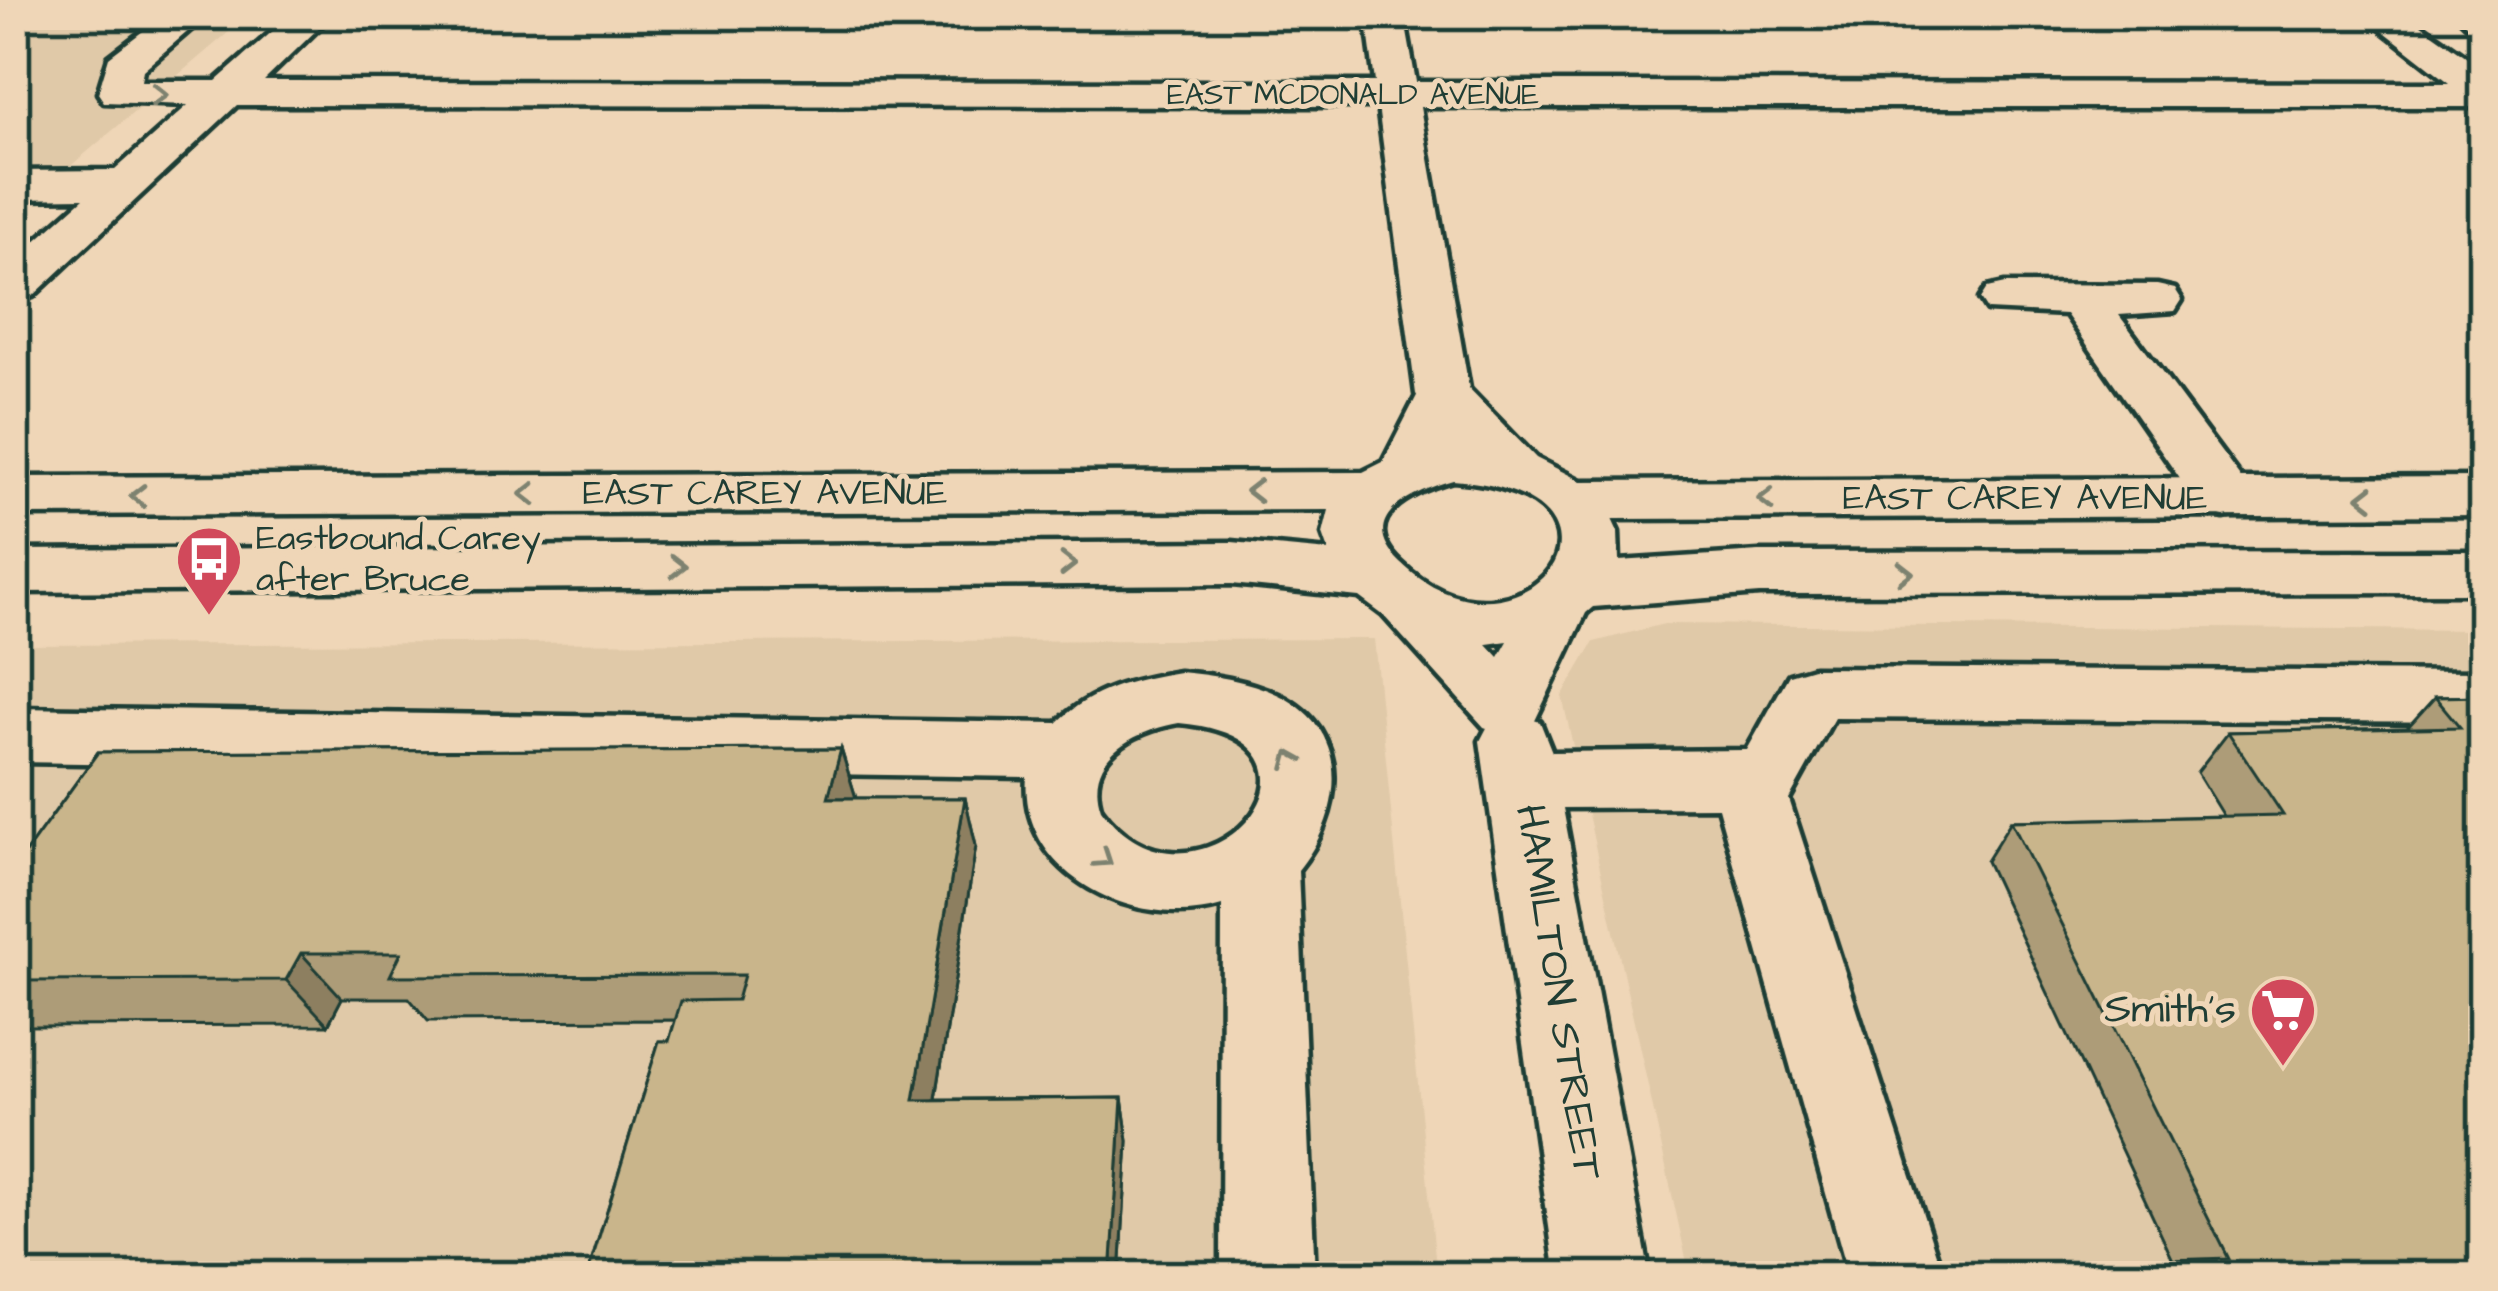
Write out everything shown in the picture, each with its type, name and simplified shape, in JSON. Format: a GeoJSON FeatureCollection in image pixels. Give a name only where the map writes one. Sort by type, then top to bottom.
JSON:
{"type":"FeatureCollection","features":[{"type":"Feature","properties":{"kind":"main road","name":"EAST MCDONALD AVENUE"},"geometry":{"type":"LineString","coordinates":[[188,15],[123,66],[119,93],[224,97],[2483,91]]}},
{"type":"Feature","properties":{"kind":"main road"},"geometry":{"type":"LineString","coordinates":[[15,285],[314,15]]}},
{"type":"Feature","properties":{"kind":"main road"},"geometry":{"type":"LineString","coordinates":[[1385,15],[1442,394],[1515,470],[1567,500],[1584,520],[1592,542],[1590,566],[1568,595],[1516,745]]}},
{"type":"Feature","properties":{"kind":"main road"},"geometry":{"type":"LineString","coordinates":[[2382,15],[2483,91]]}},
{"type":"Feature","properties":{"kind":"main road"},"geometry":{"type":"LineString","coordinates":[[15,185],[127,184]]}},
{"type":"Feature","properties":{"kind":"main road"},"geometry":{"type":"LineString","coordinates":[[2006,299],[2157,300]]}},
{"type":"Feature","properties":{"kind":"main road"},"geometry":{"type":"LineString","coordinates":[[2081,299],[2224,498]]}},
{"type":"Feature","properties":{"kind":"main road"},"geometry":{"type":"LineString","coordinates":[[1442,394],[1390,481],[1357,510],[1352,531],[1356,554],[1516,745],[1768,778],[1814,693],[2483,697]]}},
{"type":"Feature","properties":{"kind":"main road"},"geometry":{"type":"LineString","coordinates":[[1390,481],[1451,462],[1515,470]]}},
{"type":"Feature","properties":{"kind":"main road","name":"EAST CAREY AVENUE"},"geometry":{"type":"LineString","coordinates":[[15,496],[1390,481]]}},
{"type":"Feature","properties":{"kind":"main road","name":"EAST CAREY AVENUE"},"geometry":{"type":"LineString","coordinates":[[1567,500],[2483,496]]}},
{"type":"Feature","properties":{"kind":"main road","name":"EAST CAREY AVENUE"},"geometry":{"type":"LineString","coordinates":[[15,571],[1232,562],[1388,589]]}},
{"type":"Feature","properties":{"kind":"main road","name":"EAST CAREY AVENUE"},"geometry":{"type":"LineString","coordinates":[[1568,595],[1759,573],[2483,572]]}},
{"type":"Feature","properties":{"kind":"main road"},"geometry":{"type":"LineString","coordinates":[[1388,589],[1458,619],[1495,621],[1568,595]]}},
{"type":"Feature","properties":{"kind":"main road"},"geometry":{"type":"LineString","coordinates":[[1166,696],[1205,696],[1241,706],[1282,738],[1292,752],[1300,780],[1297,810],[1260,861],[1216,878],[1176,883],[1136,878],[1102,861],[1076,838],[1063,809],[1063,778],[1074,750],[1097,724],[1129,706],[1166,696]]}},
{"type":"Feature","properties":{"kind":"main road"},"geometry":{"type":"LineString","coordinates":[[15,735],[1074,750]]}},
{"type":"Feature","properties":{"kind":"main road","name":"HAMILTON STREET"},"geometry":{"type":"LineString","coordinates":[[1516,745],[1603,1276]]}},
{"type":"Feature","properties":{"kind":"main road"},"geometry":{"type":"LineString","coordinates":[[1746,778],[1896,1276]]}},
{"type":"Feature","properties":{"kind":"main road"},"geometry":{"type":"LineString","coordinates":[[1260,861],[1268,1276]]}},
{"type":"Feature","properties":{"kind":"shaded area"},"geometry":{"type":"Polygon","coordinates":[[[15,15],[249,15],[54,180],[15,180],[15,15]]]}},
{"type":"Feature","properties":{"kind":"shaded area"},"geometry":{"type":"Polygon","coordinates":[[[1664,624],[2483,630],[2483,1276],[1690,1276],[1562,696],[1594,642],[1664,624]]]}},
{"type":"Feature","properties":{"kind":"shaded area"},"geometry":{"type":"Polygon","coordinates":[[[1374,639],[1437,1276],[15,1276],[15,645],[1374,639]]]}},
{"type":"Feature","properties":{"kind":"building","name":"Smith's"},"geometry":{"type":"Polygon","coordinates":[[[2483,696],[2483,1276],[2124,1276],[2117,1262],[2228,1258],[2011,821],[2283,815],[2228,732],[2460,727],[2435,697],[2483,696]]]}},
{"type":"Feature","properties":{"kind":"building"},"geometry":{"type":"Polygon","coordinates":[[[841,749],[828,798],[965,798],[914,1100],[1122,1098],[1111,1276],[587,1276],[659,1041],[669,1041],[681,1001],[737,1000],[744,975],[390,976],[401,953],[301,953],[286,980],[15,981],[15,867],[98,752],[841,749]]]}},
{"type":"Feature","properties":{"kind":"place","name":"Eastbound Carey after Bruce"},"geometry":{"type":"Point","coordinates":[209,618]}},
{"type":"Feature","properties":{"kind":"place","name":"Smith's"},"geometry":{"type":"Point","coordinates":[2283,1069]}}]}
